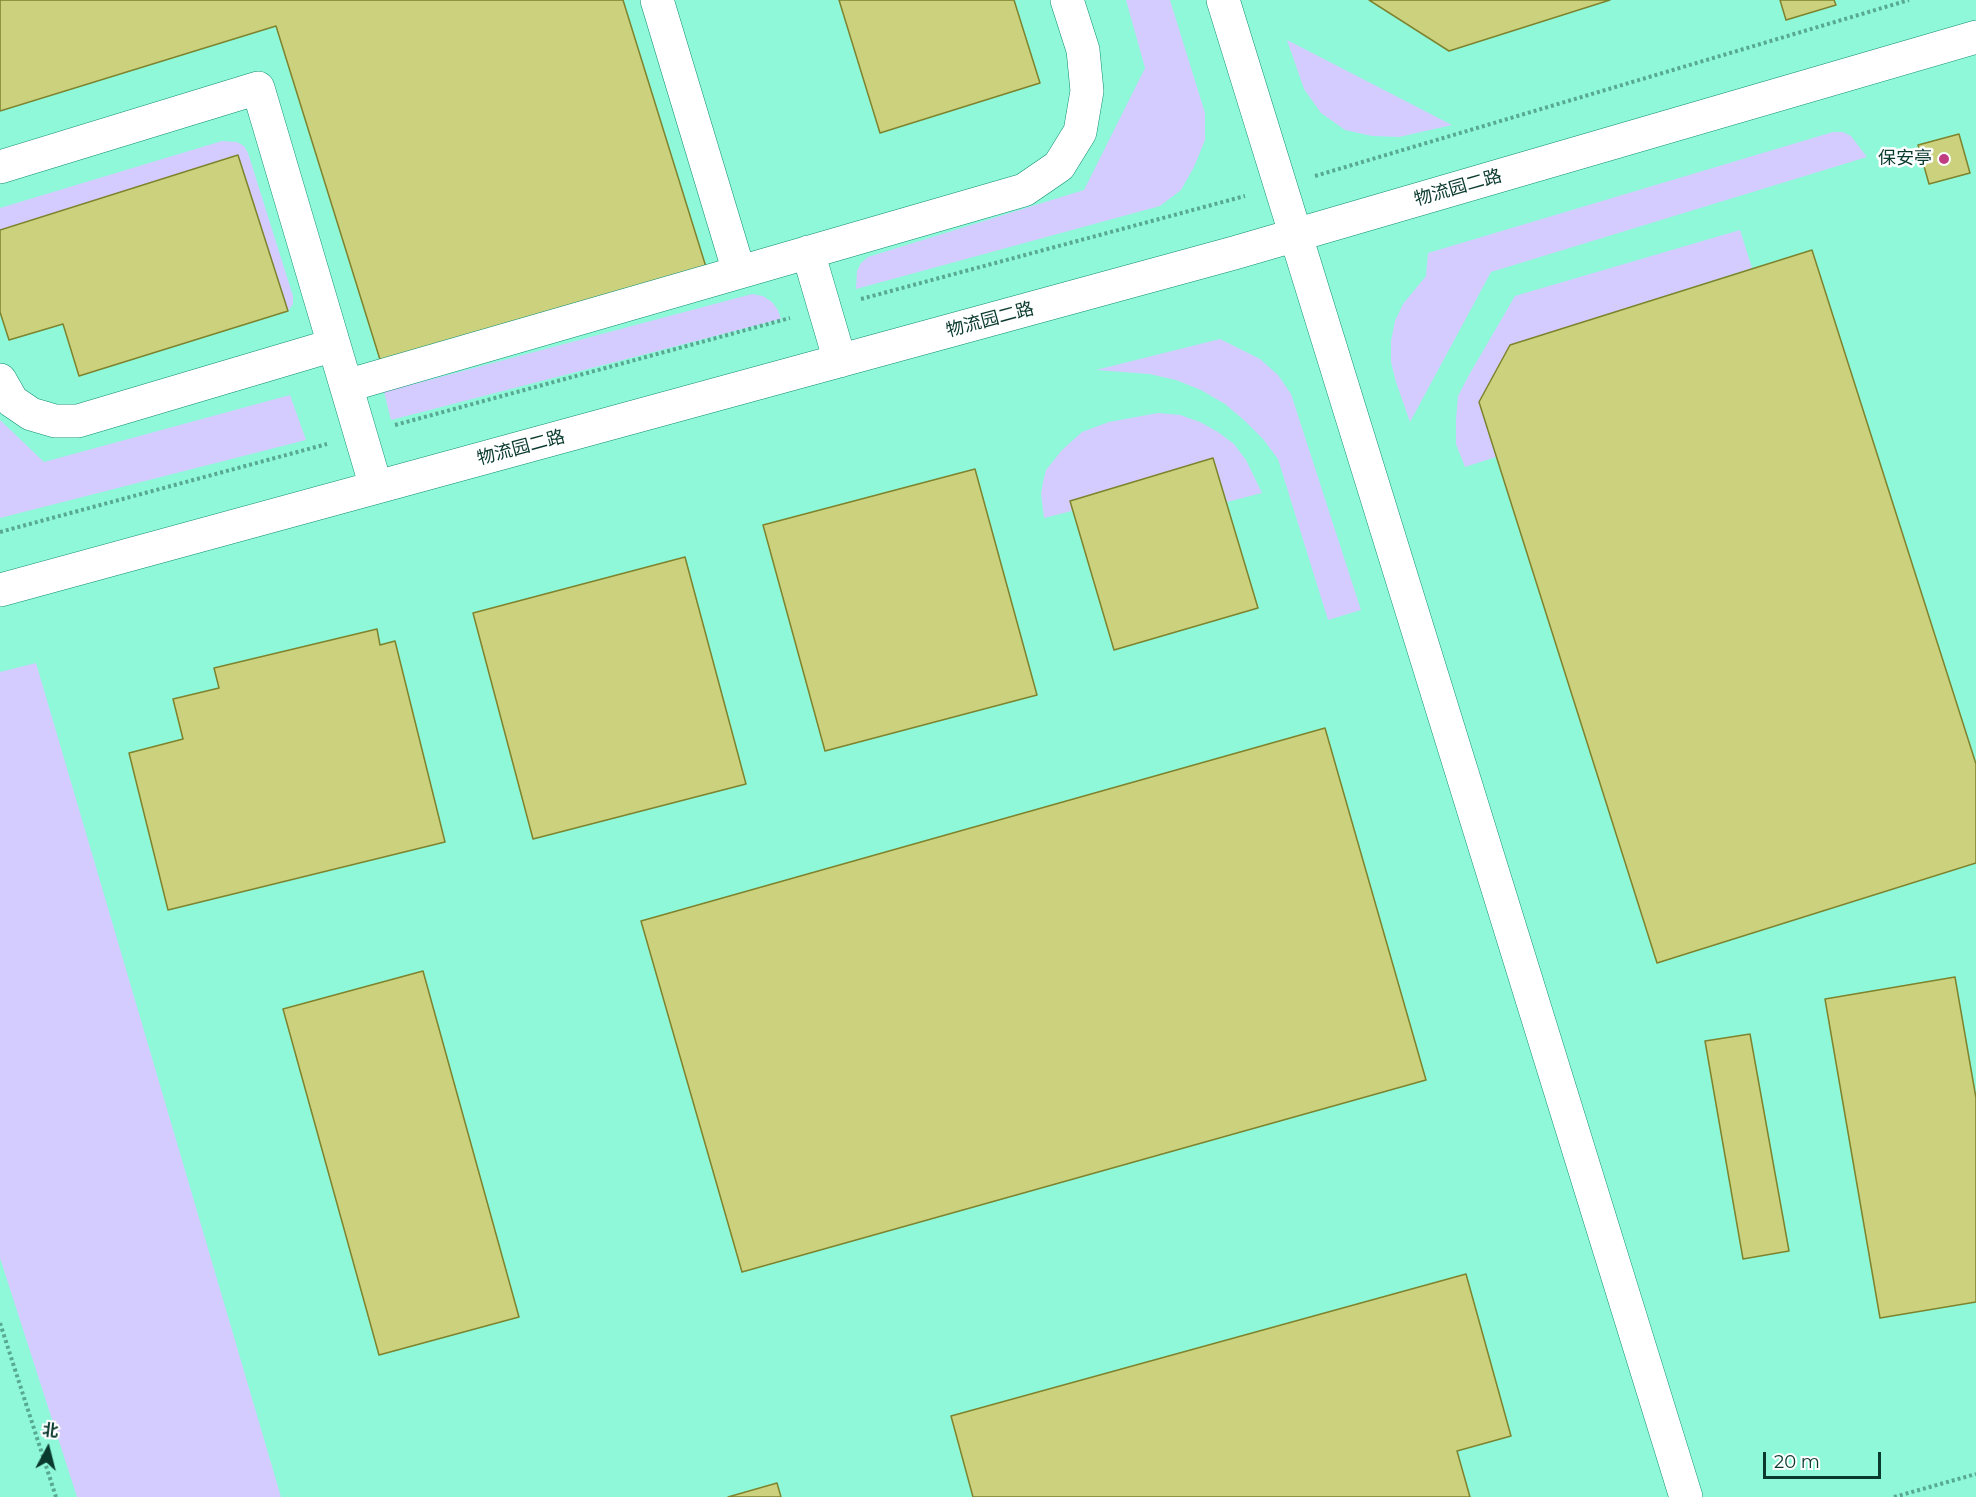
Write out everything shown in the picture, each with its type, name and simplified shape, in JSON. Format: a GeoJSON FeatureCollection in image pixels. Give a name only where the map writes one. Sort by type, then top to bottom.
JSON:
{"type":"FeatureCollection","features":[{"type":"Feature","properties":{"kind":"street"},"geometry":{"type":"LineString","coordinates":[[657,0],[739,272]]}},
{"type":"Feature","properties":{"kind":"street"},"geometry":{"type":"LineString","coordinates":[[346,386],[1024,190],[1059,166],[1080,132],[1087,92],[1083,50],[1067,0]]}},
{"type":"Feature","properties":{"kind":"street"},"geometry":{"type":"LineString","coordinates":[[1223,0],[1686,1497]]}},
{"type":"Feature","properties":{"kind":"street","name":"物流园二路"},"geometry":{"type":"LineString","coordinates":[[0,590],[1296,235],[1976,37]]}},
{"type":"Feature","properties":{"kind":"street"},"geometry":{"type":"LineString","coordinates":[[0,167],[258,88],[376,487]]}},
{"type":"Feature","properties":{"kind":"street"},"geometry":{"type":"LineString","coordinates":[[808,252],[840,361]]}},
{"type":"Feature","properties":{"kind":"street"},"geometry":{"type":"LineString","coordinates":[[0,380],[12,401],[31,414],[55,421],[78,421],[334,345]]}},
{"type":"Feature","properties":{"kind":"path"},"geometry":{"type":"LineString","coordinates":[[0,532],[1280,186],[1909,0]]}},
{"type":"Feature","properties":{"kind":"path"},"geometry":{"type":"LineString","coordinates":[[0,1323],[56,1497]]}},
{"type":"Feature","properties":{"kind":"path"},"geometry":{"type":"LineString","coordinates":[[1894,1497],[1976,1474]]}},
{"type":"Feature","properties":{"kind":"shaded area"},"geometry":{"type":"Polygon","coordinates":[[[1126,0],[1170,0],[1205,113],[1205,140],[1181,190],[1160,206],[856,289],[857,271],[868,257],[1084,190],[1145,68],[1126,0]]]}},
{"type":"Feature","properties":{"kind":"shaded area"},"geometry":{"type":"Polygon","coordinates":[[[1287,40],[1452,125],[1399,137],[1372,136],[1345,130],[1321,113],[1304,89],[1287,40]]]}},
{"type":"Feature","properties":{"kind":"shaded area"},"geometry":{"type":"Polygon","coordinates":[[[1833,132],[1843,132],[1851,136],[1867,157],[1491,272],[1410,422],[1391,362],[1391,341],[1395,321],[1403,304],[1426,276],[1428,253],[1833,132]]]}},
{"type":"Feature","properties":{"kind":"shaded area"},"geometry":{"type":"Polygon","coordinates":[[[222,141],[237,142],[244,146],[248,153],[293,296],[293,304],[288,311],[238,155],[0,230],[0,208],[222,141]]]}},
{"type":"Feature","properties":{"kind":"shaded area"},"geometry":{"type":"Polygon","coordinates":[[[1740,230],[1752,268],[1510,345],[1479,402],[1496,457],[1465,467],[1456,444],[1458,396],[1515,296],[1740,230]]]}},
{"type":"Feature","properties":{"kind":"shaded area"},"geometry":{"type":"Polygon","coordinates":[[[752,294],[763,296],[772,302],[781,319],[391,420],[384,392],[752,294]]]}},
{"type":"Feature","properties":{"kind":"shaded area"},"geometry":{"type":"Polygon","coordinates":[[[1220,339],[1260,359],[1278,375],[1291,394],[1361,610],[1328,620],[1278,459],[1245,421],[1225,404],[1201,390],[1176,380],[1149,374],[1096,370],[1220,339]]]}},
{"type":"Feature","properties":{"kind":"shaded area"},"geometry":{"type":"Polygon","coordinates":[[[290,395],[306,440],[0,518],[0,420],[44,462],[290,395]]]}},
{"type":"Feature","properties":{"kind":"shaded area"},"geometry":{"type":"Polygon","coordinates":[[[1158,413],[1180,415],[1200,422],[1234,444],[1246,460],[1262,493],[1227,502],[1213,458],[1070,501],[1072,511],[1044,518],[1041,494],[1046,470],[1062,450],[1082,432],[1109,422],[1158,413]]]}},
{"type":"Feature","properties":{"kind":"shaded area"},"geometry":{"type":"Polygon","coordinates":[[[36,663],[281,1497],[77,1497],[0,1258],[0,672],[36,663]]]}},
{"type":"Feature","properties":{"kind":"building"},"geometry":{"type":"Polygon","coordinates":[[[0,0],[623,0],[706,267],[382,366],[276,26],[0,111],[0,0]]]}},
{"type":"Feature","properties":{"kind":"building"},"geometry":{"type":"Polygon","coordinates":[[[839,0],[1014,0],[1040,83],[880,133],[839,0]]]}},
{"type":"Feature","properties":{"kind":"building"},"geometry":{"type":"Polygon","coordinates":[[[1369,0],[1610,0],[1449,51],[1369,0]]]}},
{"type":"Feature","properties":{"kind":"building"},"geometry":{"type":"Polygon","coordinates":[[[1780,0],[1834,0],[1836,5],[1786,20],[1780,0]]]}},
{"type":"Feature","properties":{"kind":"building","name":"保安亭"},"geometry":{"type":"Polygon","coordinates":[[[1959,134],[1970,173],[1929,184],[1918,145],[1959,134]]]}},
{"type":"Feature","properties":{"kind":"building"},"geometry":{"type":"Polygon","coordinates":[[[238,155],[288,311],[79,376],[63,324],[9,340],[0,312],[0,230],[238,155]]]}},
{"type":"Feature","properties":{"kind":"building"},"geometry":{"type":"Polygon","coordinates":[[[1812,250],[1976,764],[1976,863],[1657,963],[1479,402],[1510,345],[1812,250]]]}},
{"type":"Feature","properties":{"kind":"building"},"geometry":{"type":"Polygon","coordinates":[[[1213,458],[1258,608],[1114,650],[1070,501],[1213,458]]]}},
{"type":"Feature","properties":{"kind":"building"},"geometry":{"type":"Polygon","coordinates":[[[975,469],[1037,695],[825,751],[763,525],[975,469]]]}},
{"type":"Feature","properties":{"kind":"building"},"geometry":{"type":"Polygon","coordinates":[[[685,557],[746,784],[533,839],[473,613],[685,557]]]}},
{"type":"Feature","properties":{"kind":"building"},"geometry":{"type":"Polygon","coordinates":[[[377,629],[380,645],[395,641],[445,842],[168,910],[129,753],[183,739],[173,699],[219,688],[214,668],[377,629]]]}},
{"type":"Feature","properties":{"kind":"building"},"geometry":{"type":"Polygon","coordinates":[[[1325,728],[1426,1080],[742,1272],[641,921],[1325,728]]]}},
{"type":"Feature","properties":{"kind":"building"},"geometry":{"type":"Polygon","coordinates":[[[423,971],[519,1317],[379,1355],[283,1009],[423,971]]]}},
{"type":"Feature","properties":{"kind":"building"},"geometry":{"type":"Polygon","coordinates":[[[1955,977],[1976,1098],[1976,1302],[1880,1318],[1825,999],[1955,977]]]}},
{"type":"Feature","properties":{"kind":"building"},"geometry":{"type":"Polygon","coordinates":[[[1750,1034],[1789,1251],[1743,1259],[1705,1041],[1750,1034]]]}},
{"type":"Feature","properties":{"kind":"building"},"geometry":{"type":"Polygon","coordinates":[[[1466,1274],[1511,1436],[1457,1451],[1470,1497],[973,1497],[951,1416],[1466,1274]]]}},
{"type":"Feature","properties":{"kind":"building"},"geometry":{"type":"Polygon","coordinates":[[[777,1483],[781,1497],[728,1497],[777,1483]]]}},
{"type":"Feature","properties":{"kind":"place","name":"保安亭"},"geometry":{"type":"Point","coordinates":[1944,159]}}]}
